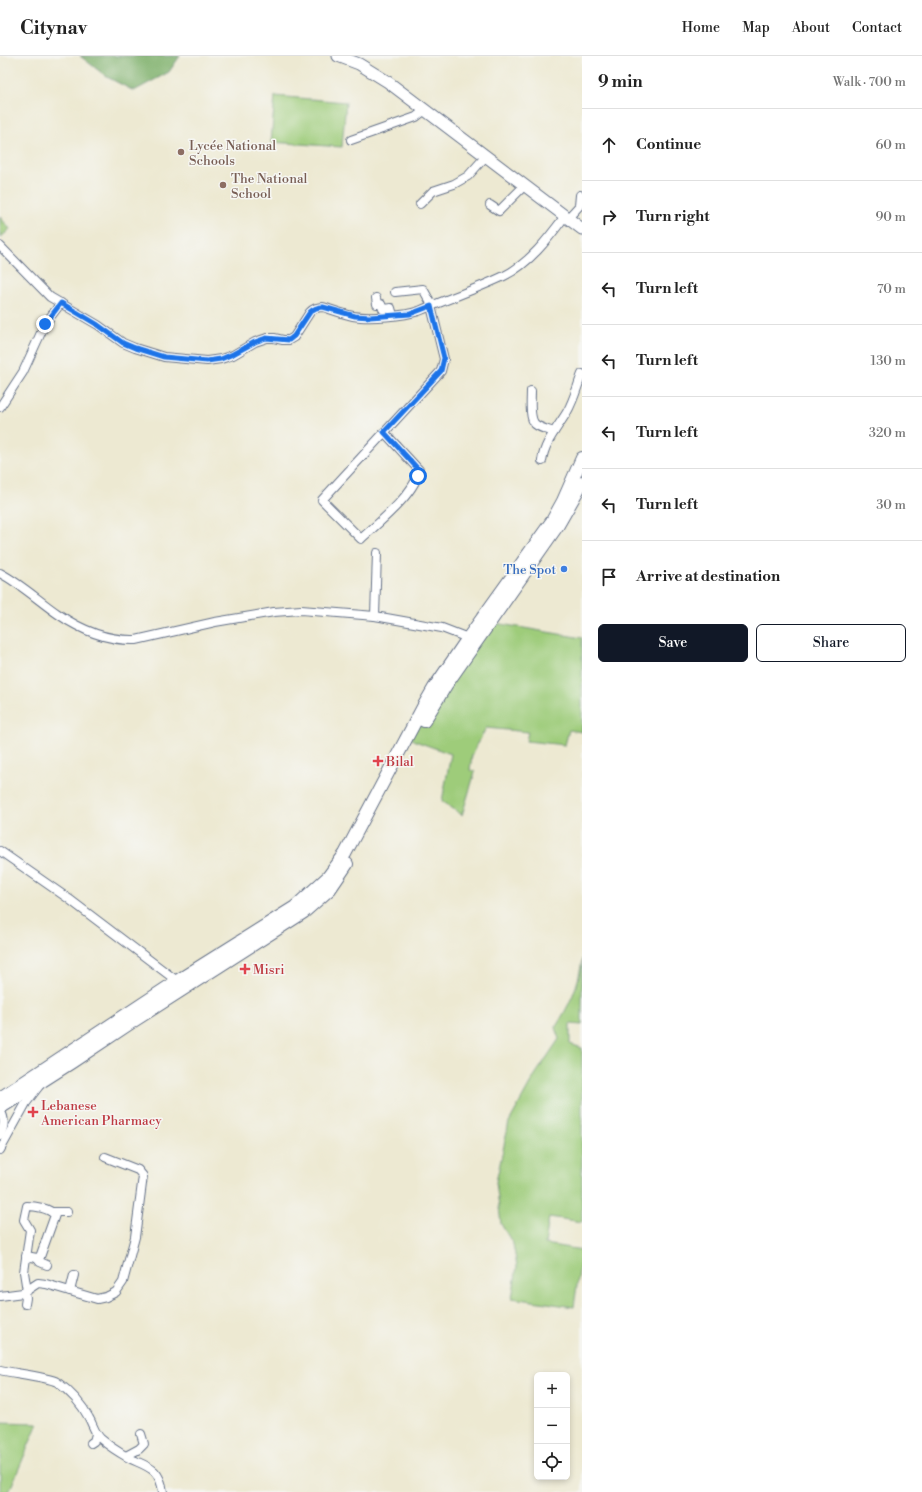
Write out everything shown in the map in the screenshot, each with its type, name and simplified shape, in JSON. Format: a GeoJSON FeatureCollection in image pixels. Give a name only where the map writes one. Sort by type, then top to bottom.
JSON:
{"type":"FeatureCollection","features":[{"type":"Feature","properties":{"kind":"highway"},"geometry":{"type":"LineString","coordinates":[[0,1098],[177,981],[295,908],[330,874],[345,854],[422,706],[468,638],[552,521],[563,501],[582,458]]}},
{"type":"Feature","properties":{"kind":"highway"},"geometry":{"type":"LineString","coordinates":[[1,1112],[43,1081],[132,1022],[304,912],[330,889],[345,869],[390,780],[428,714],[458,668],[558,526],[582,483]]}},
{"type":"Feature","properties":{"kind":"main road"},"geometry":{"type":"LineString","coordinates":[[338,56],[359,64],[388,82],[582,229]]}},
{"type":"Feature","properties":{"kind":"street"},"geometry":{"type":"LineString","coordinates":[[351,140],[416,117],[425,110]]}},
{"type":"Feature","properties":{"kind":"street"},"geometry":{"type":"LineString","coordinates":[[420,204],[434,191],[454,184],[468,176],[486,156]]}},
{"type":"Feature","properties":{"kind":"street"},"geometry":{"type":"LineString","coordinates":[[490,205],[499,211],[525,185]]}},
{"type":"Feature","properties":{"kind":"street"},"geometry":{"type":"LineString","coordinates":[[0,246],[50,297],[98,325],[123,343],[164,357],[207,361],[221,359],[266,338],[289,340],[294,336],[314,308],[323,307],[355,316],[370,317],[410,314],[505,275],[528,259],[546,241],[566,217],[579,206],[580,195]]}},
{"type":"Feature","properties":{"kind":"street"},"geometry":{"type":"LineString","coordinates":[[384,432],[419,470],[418,476],[400,502],[361,539],[322,500],[384,432],[441,371],[444,358],[431,306],[423,289],[394,292]]}},
{"type":"Feature","properties":{"kind":"street"},"geometry":{"type":"LineString","coordinates":[[376,298],[378,304],[381,304],[383,309],[391,308],[393,315]]}},
{"type":"Feature","properties":{"kind":"street"},"geometry":{"type":"LineString","coordinates":[[0,407],[23,372],[45,324],[61,303]]}},
{"type":"Feature","properties":{"kind":"street"},"geometry":{"type":"LineString","coordinates":[[542,461],[554,432],[567,411],[582,374]]}},
{"type":"Feature","properties":{"kind":"street"},"geometry":{"type":"LineString","coordinates":[[531,391],[530,403],[532,420],[535,424],[554,432]]}},
{"type":"Feature","properties":{"kind":"street"},"geometry":{"type":"LineString","coordinates":[[375,616],[377,553]]}},
{"type":"Feature","properties":{"kind":"street"},"geometry":{"type":"LineString","coordinates":[[0,573],[41,600],[58,614],[78,626],[105,636],[127,641],[215,622],[274,612],[316,610],[375,616],[442,628],[468,638]]}},
{"type":"Feature","properties":{"kind":"street"},"geometry":{"type":"LineString","coordinates":[[0,852],[69,899],[177,981]]}},
{"type":"Feature","properties":{"kind":"street"},"geometry":{"type":"LineString","coordinates":[[0,1150],[26,1103],[43,1081]]}},
{"type":"Feature","properties":{"kind":"street"},"geometry":{"type":"LineString","coordinates":[[0,1125],[1,1112]]}},
{"type":"Feature","properties":{"kind":"street"},"geometry":{"type":"LineString","coordinates":[[0,1135],[3,1130],[1,1112]]}},
{"type":"Feature","properties":{"kind":"street"},"geometry":{"type":"LineString","coordinates":[[0,1296],[25,1292],[38,1283],[97,1299],[106,1297],[116,1292],[123,1282],[135,1237],[143,1176],[138,1170],[105,1157]]}},
{"type":"Feature","properties":{"kind":"street"},"geometry":{"type":"LineString","coordinates":[[25,1304],[24,1272],[30,1230],[24,1220],[27,1206],[33,1206],[52,1212],[67,1212]]}},
{"type":"Feature","properties":{"kind":"street"},"geometry":{"type":"LineString","coordinates":[[36,1258],[40,1257],[42,1254],[55,1215],[52,1212]]}},
{"type":"Feature","properties":{"kind":"street"},"geometry":{"type":"LineString","coordinates":[[26,1256],[36,1258],[40,1262],[47,1265]]}},
{"type":"Feature","properties":{"kind":"street"},"geometry":{"type":"LineString","coordinates":[[70,1291],[74,1275]]}},
{"type":"Feature","properties":{"kind":"street"},"geometry":{"type":"LineString","coordinates":[[0,1370],[55,1381],[70,1392],[82,1404],[96,1434],[126,1456],[150,1467],[155,1471],[160,1480],[162,1492]]}},
{"type":"Feature","properties":{"kind":"street"},"geometry":{"type":"LineString","coordinates":[[91,1443],[94,1441],[96,1434]]}},
{"type":"Feature","properties":{"kind":"street"},"geometry":{"type":"LineString","coordinates":[[126,1456],[139,1449],[144,1444],[141,1434]]}},
{"type":"Feature","properties":{"kind":"green space"},"geometry":{"type":"Polygon","coordinates":[[[80,56],[180,56],[169,72],[134,91],[107,77],[80,56]]]}},
{"type":"Feature","properties":{"kind":"green space"},"geometry":{"type":"Polygon","coordinates":[[[275,96],[346,102],[342,147],[271,142],[275,96]]]}},
{"type":"Feature","properties":{"kind":"green space"},"geometry":{"type":"Polygon","coordinates":[[[0,217],[10,229],[0,238],[0,217]]]}},
{"type":"Feature","properties":{"kind":"green space"},"geometry":{"type":"Polygon","coordinates":[[[489,622],[582,638],[582,732],[569,730],[565,745],[526,741],[528,732],[486,728],[472,755],[470,770],[475,772],[462,815],[442,801],[451,754],[418,742],[403,734],[489,622]]]}},
{"type":"Feature","properties":{"kind":"green space"},"geometry":{"type":"Polygon","coordinates":[[[582,959],[582,1025],[570,1024],[570,1044],[582,1048],[582,1222],[549,1217],[545,1244],[582,1250],[574,1307],[512,1298],[517,1266],[513,1244],[501,1224],[496,1182],[509,1122],[535,1075],[559,1039],[555,1028],[573,995],[581,969],[582,959]]]}},
{"type":"Feature","properties":{"kind":"green space"},"geometry":{"type":"Polygon","coordinates":[[[0,1422],[38,1423],[9,1492],[0,1492],[0,1422]]]}},
{"type":"Feature","properties":{"kind":"place","name":"Lycée National Schools"},"geometry":{"type":"Point","coordinates":[181,152]}},
{"type":"Feature","properties":{"kind":"place","name":"The National School"},"geometry":{"type":"Point","coordinates":[223,185]}},
{"type":"Feature","properties":{"kind":"place","name":"The Spot"},"geometry":{"type":"Point","coordinates":[564,569]}},
{"type":"Feature","properties":{"kind":"place","name":"Bilal"},"geometry":{"type":"Point","coordinates":[378,761]}},
{"type":"Feature","properties":{"kind":"place","name":"Misri"},"geometry":{"type":"Point","coordinates":[245,969]}},
{"type":"Feature","properties":{"kind":"place","name":"Lebanese American Pharmacy"},"geometry":{"type":"Point","coordinates":[33,1112]}},
{"type":"Feature","properties":{"kind":"route"},"geometry":{"type":"LineString","coordinates":[[45,324],[61,303],[98,325],[123,343],[135,348],[164,357],[207,361],[221,359],[266,338],[289,340],[294,336],[310,312],[314,308],[318,307],[332,309],[341,313],[355,316],[370,317],[410,314],[431,306],[444,358],[441,371],[384,432],[419,470],[418,476]]}}]}
